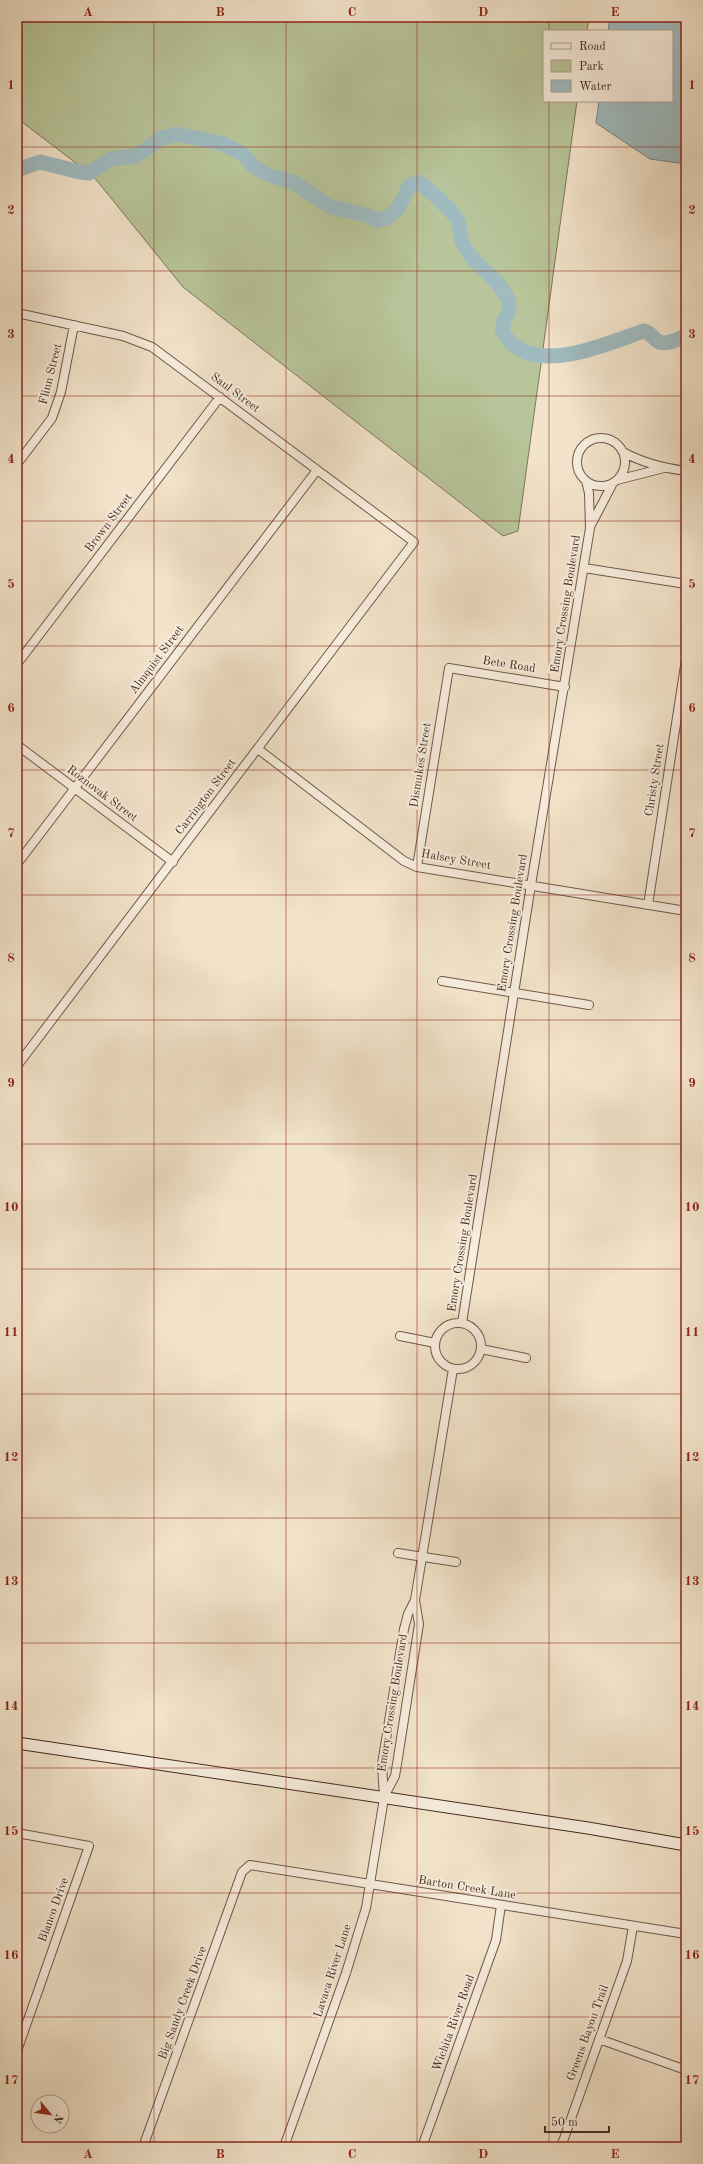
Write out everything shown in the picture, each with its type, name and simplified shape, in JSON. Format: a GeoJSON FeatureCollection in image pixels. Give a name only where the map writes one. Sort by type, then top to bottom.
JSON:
{"type":"FeatureCollection","features":[{"type":"Feature","properties":{"kind":"main road"},"geometry":{"type":"LineString","coordinates":[[17,1742],[588,1828],[686,1845]]}},
{"type":"Feature","properties":{"kind":"street","name":"Saul Street"},"geometry":{"type":"LineString","coordinates":[[17,313],[123,336],[152,346],[414,542]]}},
{"type":"Feature","properties":{"kind":"street","name":"Flinn Street"},"geometry":{"type":"LineString","coordinates":[[17,464],[52,418],[61,392],[74,325]]}},
{"type":"Feature","properties":{"kind":"street","name":"Brown Street"},"geometry":{"type":"LineString","coordinates":[[17,664],[220,397]]}},
{"type":"Feature","properties":{"kind":"street"},"geometry":{"type":"LineString","coordinates":[[665,468],[630,476],[599,486],[586,480],[580,473],[578,463],[579,454],[585,445],[593,440],[603,438],[612,441],[622,452],[634,458],[665,468],[686,471]]}},
{"type":"Feature","properties":{"kind":"street"},"geometry":{"type":"LineString","coordinates":[[590,528],[604,499],[624,470],[625,460],[622,452]]}},
{"type":"Feature","properties":{"kind":"street","name":"Almquist Street"},"geometry":{"type":"LineString","coordinates":[[17,864],[316,470]]}},
{"type":"Feature","properties":{"kind":"street"},"geometry":{"type":"LineString","coordinates":[[586,480],[589,492],[590,528]]}},
{"type":"Feature","properties":{"kind":"street","name":"Emory Crossing Boulevard"},"geometry":{"type":"LineString","coordinates":[[462,1323],[531,886],[590,528]]}},
{"type":"Feature","properties":{"kind":"street","name":"Carrington Street"},"geometry":{"type":"LineString","coordinates":[[17,1066],[414,542]]}},
{"type":"Feature","properties":{"kind":"street"},"geometry":{"type":"LineString","coordinates":[[584,568],[686,584]]}},
{"type":"Feature","properties":{"kind":"street","name":"Christy Street"},"geometry":{"type":"LineString","coordinates":[[648,905],[686,659]]}},
{"type":"Feature","properties":{"kind":"street","name":"Bete Road"},"geometry":{"type":"LineString","coordinates":[[449,668],[565,687]]}},
{"type":"Feature","properties":{"kind":"street","name":"Dismukes Street"},"geometry":{"type":"LineString","coordinates":[[417,867],[449,668]]}},
{"type":"Feature","properties":{"kind":"street","name":"Roznovak Street"},"geometry":{"type":"LineString","coordinates":[[17,746],[173,862]]}},
{"type":"Feature","properties":{"kind":"street","name":"Halsey Street"},"geometry":{"type":"LineString","coordinates":[[258,749],[404,861],[417,867],[686,911]]}},
{"type":"Feature","properties":{"kind":"street"},"geometry":{"type":"LineString","coordinates":[[442,981],[589,1005]]}},
{"type":"Feature","properties":{"kind":"street"},"geometry":{"type":"LineString","coordinates":[[462,1323],[476,1330],[480,1336],[482,1349],[479,1358],[474,1364],[460,1370],[453,1369],[439,1360],[436,1353],[435,1343],[441,1330],[447,1326],[462,1323]]}},
{"type":"Feature","properties":{"kind":"street"},"geometry":{"type":"LineString","coordinates":[[400,1336],[435,1343]]}},
{"type":"Feature","properties":{"kind":"street"},"geometry":{"type":"LineString","coordinates":[[482,1349],[526,1358]]}},
{"type":"Feature","properties":{"kind":"street","name":"Emory Crossing Boulevard"},"geometry":{"type":"LineString","coordinates":[[384,1798],[382,1764],[404,1629],[408,1614],[415,1600],[453,1369]]}},
{"type":"Feature","properties":{"kind":"street"},"geometry":{"type":"LineString","coordinates":[[398,1553],[456,1562]]}},
{"type":"Feature","properties":{"kind":"street","name":"Emory Crossing Boulevard"},"geometry":{"type":"LineString","coordinates":[[384,1798],[395,1776],[419,1624],[415,1600]]}},
{"type":"Feature","properties":{"kind":"street","name":"Lavaca River Lane"},"geometry":{"type":"LineString","coordinates":[[284,2147],[346,1973],[366,1908],[384,1798]]}},
{"type":"Feature","properties":{"kind":"street","name":"Blanco Drive"},"geometry":{"type":"LineString","coordinates":[[17,1832],[89,1846],[17,2051]]}},
{"type":"Feature","properties":{"kind":"street","name":"Barton Creek Lane"},"geometry":{"type":"LineString","coordinates":[[246,1868],[250,1865],[686,1934]]}},
{"type":"Feature","properties":{"kind":"street","name":"Big Sandy Creek Drive"},"geometry":{"type":"LineString","coordinates":[[143,2147],[242,1872],[246,1868]]}},
{"type":"Feature","properties":{"kind":"street","name":"Wichita River Road"},"geometry":{"type":"LineString","coordinates":[[422,2147],[496,1940],[501,1905]]}},
{"type":"Feature","properties":{"kind":"street","name":"Greens Bayou Trail"},"geometry":{"type":"LineString","coordinates":[[561,2147],[628,1956],[633,1926]]}},
{"type":"Feature","properties":{"kind":"street"},"geometry":{"type":"LineString","coordinates":[[599,2039],[686,2070]]}},
{"type":"Feature","properties":{"kind":"green space"},"geometry":{"type":"Polygon","coordinates":[[[17,17],[589,17],[587,30],[543,30],[543,102],[577,102],[518,531],[503,536],[183,287],[94,177],[17,118],[17,17]]]}},
{"type":"Feature","properties":{"kind":"water"},"geometry":{"type":"Polygon","coordinates":[[[610,17],[686,17],[686,164],[650,159],[596,123],[599,102],[673,102],[673,30],[608,30],[610,17]]]}},
{"type":"Feature","properties":{"kind":"waterway"},"geometry":{"type":"LineString","coordinates":[[17,170],[40,162],[89,173],[111,159],[136,156],[160,139],[176,134],[221,143],[243,154],[254,167],[267,174]]}},
{"type":"Feature","properties":{"kind":"waterway"},"geometry":{"type":"LineString","coordinates":[[275,177],[293,182],[331,207],[366,215],[377,220],[387,218],[397,210],[410,185],[419,182],[440,200],[455,216],[459,224],[463,245],[476,262],[494,279],[504,292],[508,300],[509,309],[503,324],[503,332],[515,346],[528,353],[543,356],[578,352],[596,348],[643,331],[662,343],[673,341],[686,335]]}}]}
